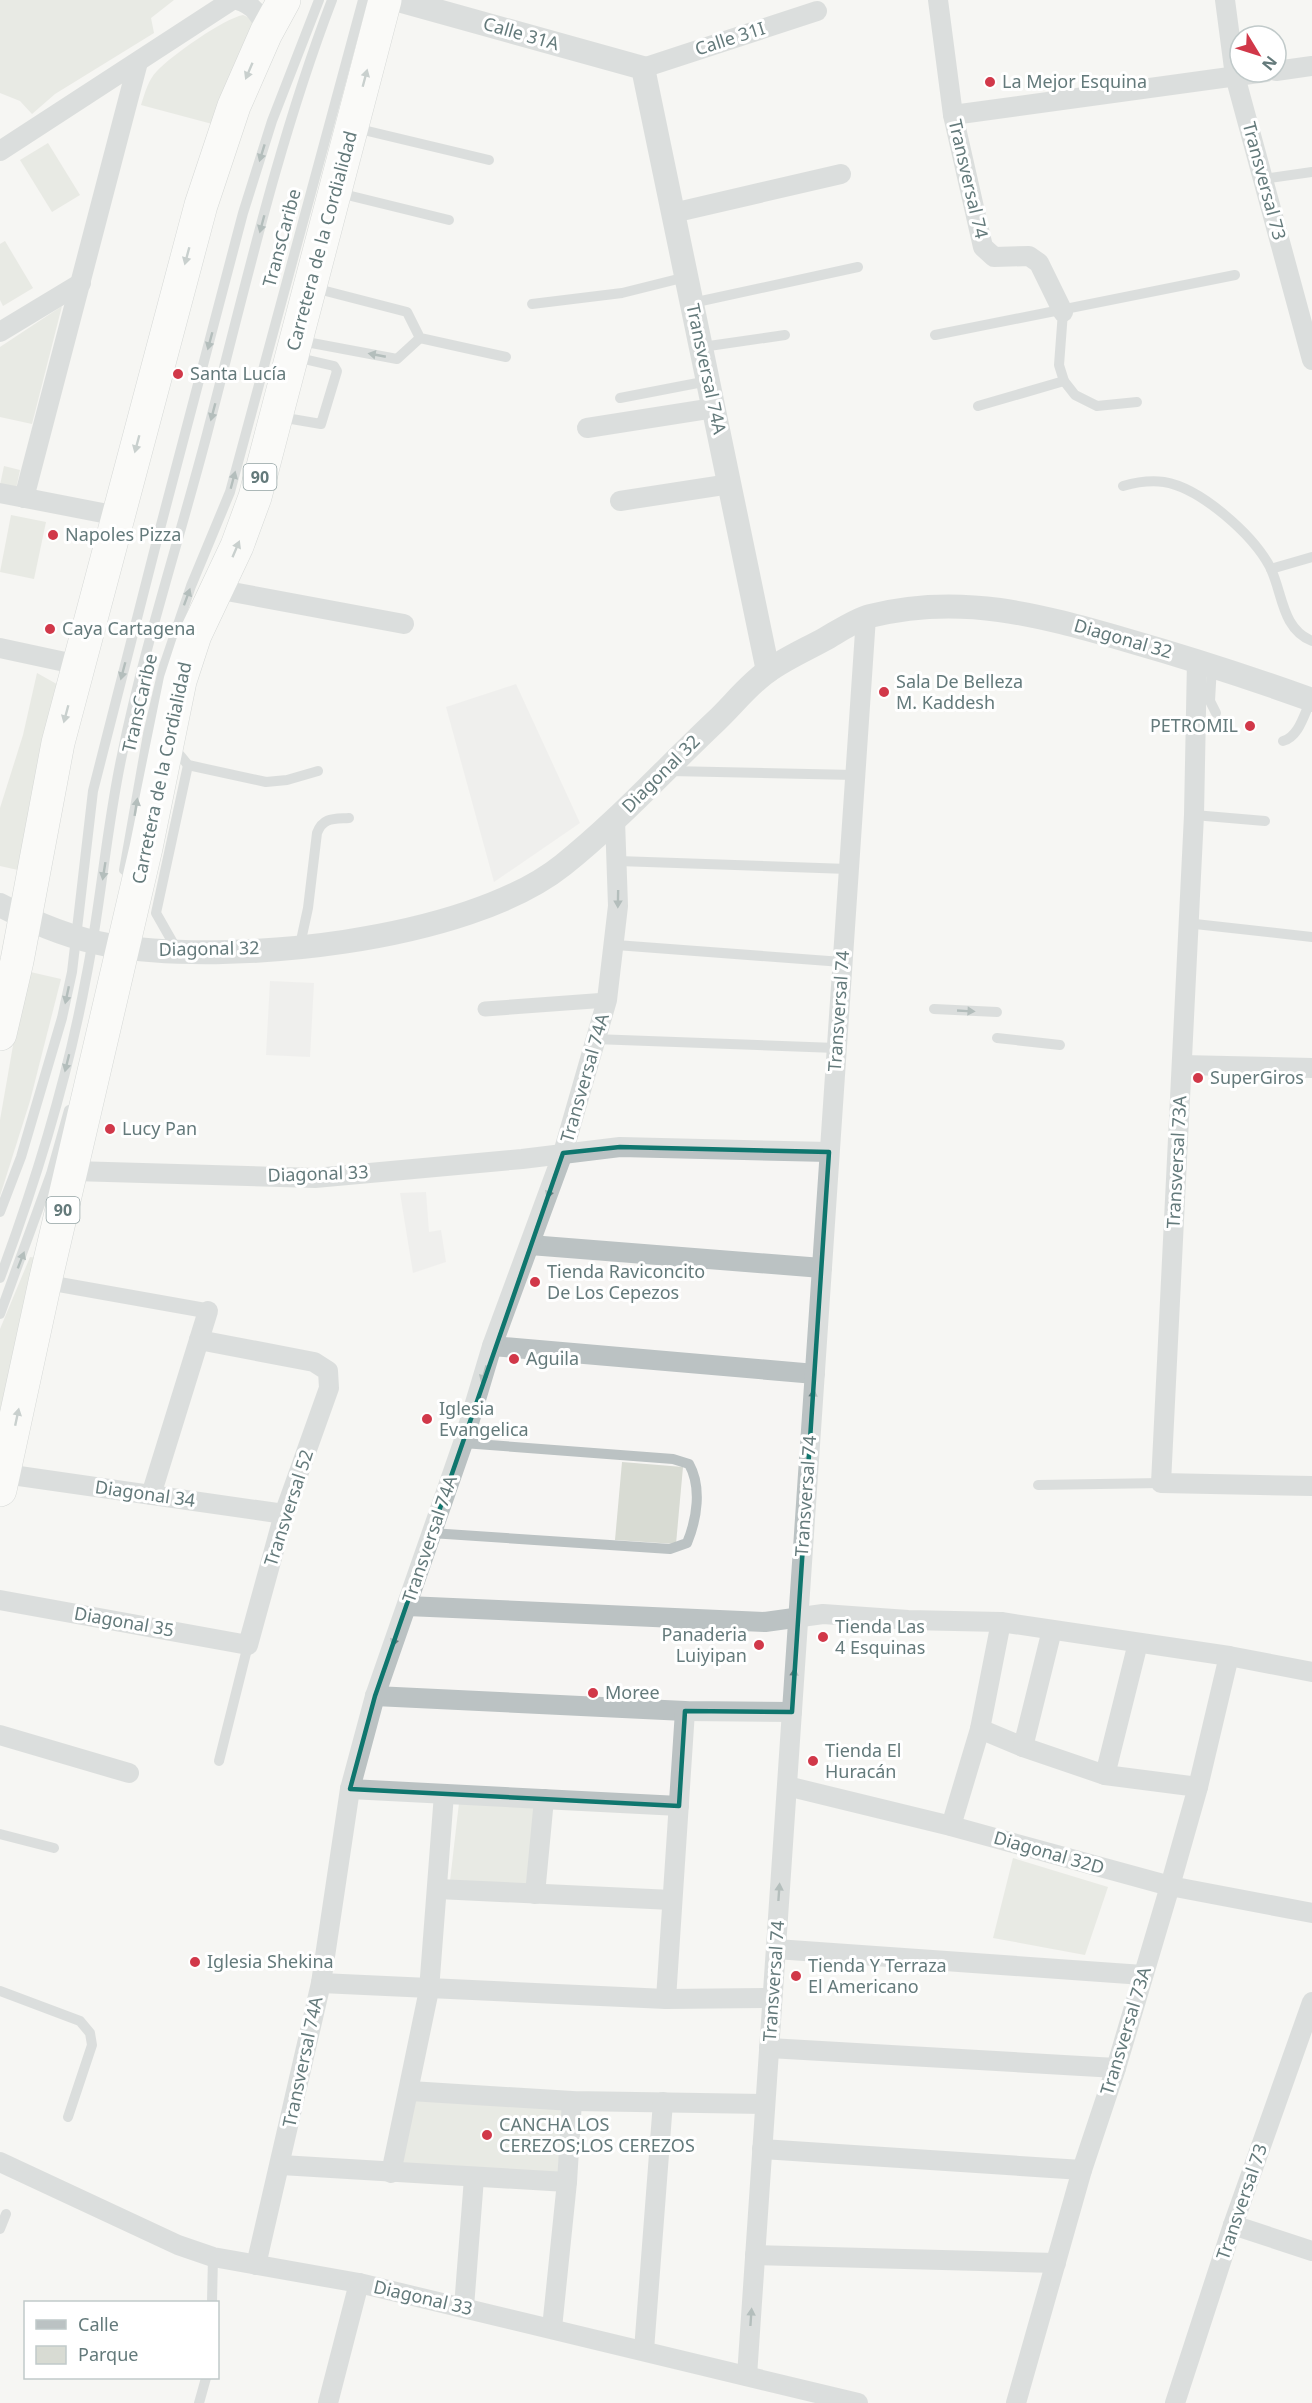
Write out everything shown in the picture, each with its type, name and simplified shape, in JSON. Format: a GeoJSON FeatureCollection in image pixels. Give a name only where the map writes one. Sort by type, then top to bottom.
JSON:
{"type":"FeatureCollection","features":[{"type":"Feature","properties":{"kind":"highway"},"geometry":{"type":"LineString","coordinates":[[0,1034],[13,912],[201,205],[234,106],[266,33],[284,0]]}},
{"type":"Feature","properties":{"kind":"highway","name":"Carretera de la Cordialidad"},"geometry":{"type":"LineString","coordinates":[[2,1484],[45,1282],[73,1171],[102,943],[147,848],[166,739],[186,659],[249,515],[385,0]]}},
{"type":"Feature","properties":{"kind":"street"},"geometry":{"type":"LineString","coordinates":[[0,151],[232,0]]}},
{"type":"Feature","properties":{"kind":"street"},"geometry":{"type":"LineString","coordinates":[[237,0],[253,8],[260,15],[266,33]]}},
{"type":"Feature","properties":{"kind":"street","name":"Calle 31A"},"geometry":{"type":"LineString","coordinates":[[398,0],[643,68]]}},
{"type":"Feature","properties":{"kind":"street","name":"Transversal 74"},"geometry":{"type":"LineString","coordinates":[[938,0],[953,115],[983,247],[994,257],[1029,256],[1039,263],[1063,312]]}},
{"type":"Feature","properties":{"kind":"street","name":"Transversal 73"},"geometry":{"type":"LineString","coordinates":[[1225,0],[1228,24]]}},
{"type":"Feature","properties":{"kind":"street","name":"Calle 31I"},"geometry":{"type":"LineString","coordinates":[[643,68],[818,11]]}},
{"type":"Feature","properties":{"kind":"street"},"geometry":{"type":"LineString","coordinates":[[24,498],[138,62]]}},
{"type":"Feature","properties":{"kind":"street"},"geometry":{"type":"LineString","coordinates":[[1288,69],[1312,66]]}},
{"type":"Feature","properties":{"kind":"street","name":"Transversal 74A"},"geometry":{"type":"LineString","coordinates":[[643,68],[768,671]]}},
{"type":"Feature","properties":{"kind":"street"},"geometry":{"type":"LineString","coordinates":[[953,115],[1228,77]]}},
{"type":"Feature","properties":{"kind":"street","name":"Transversal 73"},"geometry":{"type":"LineString","coordinates":[[1237,84],[1312,360]]}},
{"type":"Feature","properties":{"kind":"street"},"geometry":{"type":"LineString","coordinates":[[674,213],[841,174]]}},
{"type":"Feature","properties":{"kind":"street"},"geometry":{"type":"LineString","coordinates":[[0,332],[81,283]]}},
{"type":"Feature","properties":{"kind":"street"},"geometry":{"type":"LineString","coordinates":[[587,428],[714,408]]}},
{"type":"Feature","properties":{"kind":"street"},"geometry":{"type":"LineString","coordinates":[[620,501],[730,484]]}},
{"type":"Feature","properties":{"kind":"street"},"geometry":{"type":"LineString","coordinates":[[0,493],[118,516]]}},
{"type":"Feature","properties":{"kind":"street"},"geometry":{"type":"LineString","coordinates":[[216,589],[404,624]]}},
{"type":"Feature","properties":{"kind":"street","name":"Diagonal 32"},"geometry":{"type":"LineString","coordinates":[[13,912],[102,943],[177,950],[248,950],[399,932],[487,907],[530,887],[561,867],[615,820],[768,671],[866,616],[927,605],[981,607],[1033,614],[1205,663],[1312,700]]}},
{"type":"Feature","properties":{"kind":"street","name":"Transversal 74"},"geometry":{"type":"LineString","coordinates":[[747,2376],[866,616]]}},
{"type":"Feature","properties":{"kind":"street"},"geometry":{"type":"LineString","coordinates":[[0,648],[79,665]]}},
{"type":"Feature","properties":{"kind":"street","name":"Transversal 73A"},"geometry":{"type":"LineString","coordinates":[[1161,1483],[1182,1065],[1186,923],[1205,663]]}},
{"type":"Feature","properties":{"kind":"street","name":"Transversal 74A"},"geometry":{"type":"LineString","coordinates":[[256,2265],[281,2165],[321,1983],[350,1789],[375,1696],[463,1443],[492,1346],[563,1153],[607,1000],[616,945],[618,861],[615,820]]}},
{"type":"Feature","properties":{"kind":"street"},"geometry":{"type":"LineString","coordinates":[[485,1009],[607,1000]]}},
{"type":"Feature","properties":{"kind":"street"},"geometry":{"type":"LineString","coordinates":[[1182,1065],[1312,1068]]}},
{"type":"Feature","properties":{"kind":"street","name":"Diagonal 33"},"geometry":{"type":"LineString","coordinates":[[73,1171],[315,1178],[620,1147],[830,1152]]}},
{"type":"Feature","properties":{"kind":"street"},"geometry":{"type":"LineString","coordinates":[[530,1245],[822,1268]]}},
{"type":"Feature","properties":{"kind":"street"},"geometry":{"type":"LineString","coordinates":[[45,1282],[208,1311],[151,1495]]}},
{"type":"Feature","properties":{"kind":"street","name":"Transversal 52"},"geometry":{"type":"LineString","coordinates":[[199,1340],[314,1362],[328,1371],[329,1388],[284,1514],[248,1645]]}},
{"type":"Feature","properties":{"kind":"street"},"geometry":{"type":"LineString","coordinates":[[492,1346],[814,1374]]}},
{"type":"Feature","properties":{"kind":"street"},"geometry":{"type":"LineString","coordinates":[[1161,1483],[1312,1486]]}},
{"type":"Feature","properties":{"kind":"street","name":"Diagonal 34"},"geometry":{"type":"LineString","coordinates":[[2,1484],[151,1495],[284,1514]]}},
{"type":"Feature","properties":{"kind":"street","name":"Diagonal 35"},"geometry":{"type":"LineString","coordinates":[[0,1600],[248,1645]]}},
{"type":"Feature","properties":{"kind":"street"},"geometry":{"type":"LineString","coordinates":[[406,1606],[765,1622],[823,1614],[908,1620],[1001,1622],[1229,1656],[1312,1672]]}},
{"type":"Feature","properties":{"kind":"street"},"geometry":{"type":"LineString","coordinates":[[951,1826],[980,1729],[1001,1622]]}},
{"type":"Feature","properties":{"kind":"street"},"geometry":{"type":"LineString","coordinates":[[1023,1747],[1052,1630]]}},
{"type":"Feature","properties":{"kind":"street"},"geometry":{"type":"LineString","coordinates":[[1105,1775],[1138,1643]]}},
{"type":"Feature","properties":{"kind":"street","name":"Transversal 73A"},"geometry":{"type":"LineString","coordinates":[[1016,2403],[1082,2170],[1116,2068],[1170,1886],[1198,1787],[1229,1656]]}},
{"type":"Feature","properties":{"kind":"street"},"geometry":{"type":"LineString","coordinates":[[375,1696],[685,1711],[792,1712]]}},
{"type":"Feature","properties":{"kind":"street"},"geometry":{"type":"LineString","coordinates":[[666,1999],[685,1711]]}},
{"type":"Feature","properties":{"kind":"street"},"geometry":{"type":"LineString","coordinates":[[980,1729],[1023,1747],[1105,1775],[1198,1787]]}},
{"type":"Feature","properties":{"kind":"street"},"geometry":{"type":"LineString","coordinates":[[0,1735],[129,1773]]}},
{"type":"Feature","properties":{"kind":"street","name":"Diagonal 32D"},"geometry":{"type":"LineString","coordinates":[[787,1786],[951,1826],[1170,1886],[1312,1913]]}},
{"type":"Feature","properties":{"kind":"street"},"geometry":{"type":"LineString","coordinates":[[350,1789],[679,1806]]}},
{"type":"Feature","properties":{"kind":"street"},"geometry":{"type":"LineString","coordinates":[[391,2173],[410,2091],[429,1990],[444,1794]]}},
{"type":"Feature","properties":{"kind":"street"},"geometry":{"type":"LineString","coordinates":[[535,1894],[544,1799]]}},
{"type":"Feature","properties":{"kind":"street"},"geometry":{"type":"LineString","coordinates":[[438,1889],[672,1900]]}},
{"type":"Feature","properties":{"kind":"street"},"geometry":{"type":"LineString","coordinates":[[776,1949],[1143,1975]]}},
{"type":"Feature","properties":{"kind":"street"},"geometry":{"type":"LineString","coordinates":[[321,1983],[429,1990],[666,1999],[772,1998]]}},
{"type":"Feature","properties":{"kind":"street","name":"Transversal 73"},"geometry":{"type":"LineString","coordinates":[[1175,2403],[1233,2225],[1312,2002]]}},
{"type":"Feature","properties":{"kind":"street"},"geometry":{"type":"LineString","coordinates":[[769,2048],[1116,2068]]}},
{"type":"Feature","properties":{"kind":"street"},"geometry":{"type":"LineString","coordinates":[[410,2091],[572,2101],[765,2104]]}},
{"type":"Feature","properties":{"kind":"street"},"geometry":{"type":"LineString","coordinates":[[552,2328],[567,2182],[572,2101]]}},
{"type":"Feature","properties":{"kind":"street"},"geometry":{"type":"LineString","coordinates":[[644,2350],[663,2102]]}},
{"type":"Feature","properties":{"kind":"street"},"geometry":{"type":"LineString","coordinates":[[762,2150],[1082,2170]]}},
{"type":"Feature","properties":{"kind":"street","name":"Diagonal 33"},"geometry":{"type":"LineString","coordinates":[[0,2162],[178,2245],[213,2257],[359,2283],[858,2403]]}},
{"type":"Feature","properties":{"kind":"street"},"geometry":{"type":"LineString","coordinates":[[281,2165],[567,2182]]}},
{"type":"Feature","properties":{"kind":"street"},"geometry":{"type":"LineString","coordinates":[[464,2307],[474,2178]]}},
{"type":"Feature","properties":{"kind":"street"},"geometry":{"type":"LineString","coordinates":[[1233,2225],[1312,2251]]}},
{"type":"Feature","properties":{"kind":"street"},"geometry":{"type":"LineString","coordinates":[[755,2255],[1056,2264]]}},
{"type":"Feature","properties":{"kind":"street"},"geometry":{"type":"LineString","coordinates":[[328,2403],[359,2283]]}},
{"type":"Feature","properties":{"kind":"lane","name":"TransCaribe"},"geometry":{"type":"LineString","coordinates":[[102,943],[89,815],[98,764],[243,213],[272,121],[318,0]]}},
{"type":"Feature","properties":{"kind":"lane","name":"TransCaribe"},"geometry":{"type":"LineString","coordinates":[[0,1278],[49,1136],[82,999],[102,943],[117,779],[129,718],[174,560],[286,134],[309,60],[332,0]]}},
{"type":"Feature","properties":{"kind":"lane","name":"TransCaribe"},"geometry":{"type":"LineString","coordinates":[[122,881],[147,743],[164,666],[191,586],[230,492],[363,0]]}},
{"type":"Feature","properties":{"kind":"lane"},"geometry":{"type":"LineString","coordinates":[[352,127],[489,160]]}},
{"type":"Feature","properties":{"kind":"lane"},"geometry":{"type":"LineString","coordinates":[[1263,179],[1312,172]]}},
{"type":"Feature","properties":{"kind":"lane"},"geometry":{"type":"LineString","coordinates":[[335,192],[449,220]]}},
{"type":"Feature","properties":{"kind":"lane"},"geometry":{"type":"LineString","coordinates":[[692,303],[858,267]]}},
{"type":"Feature","properties":{"kind":"lane"},"geometry":{"type":"LineString","coordinates":[[935,335],[1063,312],[1235,275]]}},
{"type":"Feature","properties":{"kind":"lane"},"geometry":{"type":"LineString","coordinates":[[532,304],[622,293],[687,276]]}},
{"type":"Feature","properties":{"kind":"lane"},"geometry":{"type":"LineString","coordinates":[[310,288],[407,312],[420,338]]}},
{"type":"Feature","properties":{"kind":"lane"},"geometry":{"type":"LineString","coordinates":[[1063,312],[1059,365],[1064,381],[1075,395],[1097,406],[1137,402]]}},
{"type":"Feature","properties":{"kind":"lane"},"geometry":{"type":"LineString","coordinates":[[702,347],[785,335]]}},
{"type":"Feature","properties":{"kind":"lane"},"geometry":{"type":"LineString","coordinates":[[294,348],[397,358],[420,338]]}},
{"type":"Feature","properties":{"kind":"lane"},"geometry":{"type":"LineString","coordinates":[[420,338],[506,357]]}},
{"type":"Feature","properties":{"kind":"lane"},"geometry":{"type":"LineString","coordinates":[[276,416],[321,424],[332,391],[337,371],[333,366],[294,348]]}},
{"type":"Feature","properties":{"kind":"lane"},"geometry":{"type":"LineString","coordinates":[[620,398],[708,380]]}},
{"type":"Feature","properties":{"kind":"lane"},"geometry":{"type":"LineString","coordinates":[[978,406],[1064,381]]}},
{"type":"Feature","properties":{"kind":"lane"},"geometry":{"type":"LineString","coordinates":[[1123,486],[1151,481],[1179,486],[1192,492],[1242,530],[1271,569],[1290,623],[1296,631],[1312,641]]}},
{"type":"Feature","properties":{"kind":"lane"},"geometry":{"type":"LineString","coordinates":[[1271,569],[1312,557]]}},
{"type":"Feature","properties":{"kind":"lane"},"geometry":{"type":"LineString","coordinates":[[1205,663],[1210,701],[1216,713]]}},
{"type":"Feature","properties":{"kind":"lane"},"geometry":{"type":"LineString","coordinates":[[1283,741],[1289,740],[1296,732],[1312,700]]}},
{"type":"Feature","properties":{"kind":"lane"},"geometry":{"type":"LineString","coordinates":[[166,739],[188,765],[266,782],[287,780],[318,771]]}},
{"type":"Feature","properties":{"kind":"lane"},"geometry":{"type":"LineString","coordinates":[[177,950],[156,913],[188,765]]}},
{"type":"Feature","properties":{"kind":"lane"},"geometry":{"type":"LineString","coordinates":[[663,771],[855,775]]}},
{"type":"Feature","properties":{"kind":"lane"},"geometry":{"type":"LineString","coordinates":[[1194,815],[1265,821]]}},
{"type":"Feature","properties":{"kind":"lane"},"geometry":{"type":"LineString","coordinates":[[300,945],[321,824],[328,819],[349,818]]}},
{"type":"Feature","properties":{"kind":"lane"},"geometry":{"type":"LineString","coordinates":[[618,861],[848,869]]}},
{"type":"Feature","properties":{"kind":"lane"},"geometry":{"type":"LineString","coordinates":[[1186,923],[1312,937]]}},
{"type":"Feature","properties":{"kind":"lane","name":"TransCaribe"},"geometry":{"type":"LineString","coordinates":[[0,1212],[21,1157],[54,1052],[72,972],[102,943]]}},
{"type":"Feature","properties":{"kind":"lane"},"geometry":{"type":"LineString","coordinates":[[616,945],[842,962]]}},
{"type":"Feature","properties":{"kind":"lane"},"geometry":{"type":"LineString","coordinates":[[934,1009],[997,1012]]}},
{"type":"Feature","properties":{"kind":"lane"},"geometry":{"type":"LineString","coordinates":[[76,1078],[92,1012]]}},
{"type":"Feature","properties":{"kind":"lane"},"geometry":{"type":"LineString","coordinates":[[997,1038],[1060,1045]]}},
{"type":"Feature","properties":{"kind":"lane"},"geometry":{"type":"LineString","coordinates":[[594,1039],[836,1048]]}},
{"type":"Feature","properties":{"kind":"lane"},"geometry":{"type":"LineString","coordinates":[[0,1314],[51,1174],[71,1100]]}},
{"type":"Feature","properties":{"kind":"lane"},"geometry":{"type":"LineString","coordinates":[[431,1533],[670,1549],[687,1543],[694,1526],[697,1478],[689,1464],[673,1459],[463,1443]]}},
{"type":"Feature","properties":{"kind":"lane"},"geometry":{"type":"LineString","coordinates":[[1038,1485],[1161,1483]]}},
{"type":"Feature","properties":{"kind":"lane"},"geometry":{"type":"LineString","coordinates":[[219,1761],[248,1645]]}},
{"type":"Feature","properties":{"kind":"lane"},"geometry":{"type":"LineString","coordinates":[[0,1834],[54,1848]]}},
{"type":"Feature","properties":{"kind":"lane"},"geometry":{"type":"LineString","coordinates":[[0,1990],[80,2021],[90,2033],[92,2045],[68,2117]]}},
{"type":"Feature","properties":{"kind":"lane"},"geometry":{"type":"LineString","coordinates":[[0,2229],[6,2214]]}},
{"type":"Feature","properties":{"kind":"lane"},"geometry":{"type":"LineString","coordinates":[[212,2301],[213,2257]]}},
{"type":"Feature","properties":{"kind":"lane"},"geometry":{"type":"LineString","coordinates":[[200,2403],[206,2379]]}},
{"type":"Feature","properties":{"kind":"highlighted area"},"geometry":{"type":"Polygon","coordinates":[[[620,1147],[829,1152],[792,1712],[685,1711],[679,1806],[350,1789],[375,1696],[563,1153],[620,1147]]]}},
{"type":"Feature","properties":{"kind":"shaded area"},"geometry":{"type":"Polygon","coordinates":[[[516,684],[580,823],[494,882],[446,707],[516,684]]]}},
{"type":"Feature","properties":{"kind":"shaded area"},"geometry":{"type":"Polygon","coordinates":[[[270,981],[314,983],[310,1057],[266,1055],[270,981]]]}},
{"type":"Feature","properties":{"kind":"shaded area"},"geometry":{"type":"Polygon","coordinates":[[[426,1192],[429,1232],[441,1230],[446,1262],[413,1273],[400,1193],[426,1192]]]}},
{"type":"Feature","properties":{"kind":"green space"},"geometry":{"type":"Polygon","coordinates":[[[0,0],[174,0],[151,18],[154,33],[55,94],[32,114],[20,101],[0,93],[0,0]]]}},
{"type":"Feature","properties":{"kind":"green space"},"geometry":{"type":"Polygon","coordinates":[[[243,15],[252,19],[257,28],[216,125],[141,105],[151,78],[164,64],[223,23],[243,15]]]}},
{"type":"Feature","properties":{"kind":"green space"},"geometry":{"type":"Polygon","coordinates":[[[48,143],[80,195],[52,212],[20,160],[48,143]]]}},
{"type":"Feature","properties":{"kind":"green space"},"geometry":{"type":"Polygon","coordinates":[[[5,241],[33,288],[3,306],[0,300],[0,244],[5,241]]]}},
{"type":"Feature","properties":{"kind":"green space"},"geometry":{"type":"Polygon","coordinates":[[[62,306],[32,424],[0,417],[0,347],[62,306]]]}},
{"type":"Feature","properties":{"kind":"green space"},"geometry":{"type":"Polygon","coordinates":[[[4,466],[20,470],[16,489],[0,485],[4,466]]]}},
{"type":"Feature","properties":{"kind":"green space"},"geometry":{"type":"Polygon","coordinates":[[[11,515],[46,522],[34,579],[0,572],[11,515]]]}},
{"type":"Feature","properties":{"kind":"green space"},"geometry":{"type":"Polygon","coordinates":[[[37,673],[62,687],[18,870],[0,866],[0,808],[23,735],[37,673]]]}},
{"type":"Feature","properties":{"kind":"green space"},"geometry":{"type":"Polygon","coordinates":[[[26,971],[61,979],[30,1101],[0,1196],[0,1120],[26,971]]]}},
{"type":"Feature","properties":{"kind":"green space"},"geometry":{"type":"Polygon","coordinates":[[[30,1257],[38,1258],[0,1410],[0,1329],[30,1257]]]}},
{"type":"Feature","properties":{"kind":"green space"},"geometry":{"type":"Polygon","coordinates":[[[622,1462],[683,1467],[676,1544],[615,1540],[622,1462]]]}},
{"type":"Feature","properties":{"kind":"green space"},"geometry":{"type":"Polygon","coordinates":[[[459,1803],[537,1806],[532,1887],[450,1881],[459,1803]]]}},
{"type":"Feature","properties":{"kind":"green space"},"geometry":{"type":"Polygon","coordinates":[[[1013,1858],[1108,1887],[1085,1955],[993,1938],[1013,1858]]]}},
{"type":"Feature","properties":{"kind":"green space"},"geometry":{"type":"Polygon","coordinates":[[[416,2095],[563,2105],[558,2174],[398,2168],[416,2095]]]}},
{"type":"Feature","properties":{"kind":"place","name":"La Mejor Esquina"},"geometry":{"type":"Point","coordinates":[990,82]}},
{"type":"Feature","properties":{"kind":"place","name":"Santa Lucía"},"geometry":{"type":"Point","coordinates":[178,374]}},
{"type":"Feature","properties":{"kind":"place","name":"Napoles Pizza"},"geometry":{"type":"Point","coordinates":[53,535]}},
{"type":"Feature","properties":{"kind":"place","name":"Caya Cartagena"},"geometry":{"type":"Point","coordinates":[50,629]}},
{"type":"Feature","properties":{"kind":"place","name":"Sala De Belleza M. Kaddesh"},"geometry":{"type":"Point","coordinates":[884,692]}},
{"type":"Feature","properties":{"kind":"place","name":"PETROMIL"},"geometry":{"type":"Point","coordinates":[1250,726]}},
{"type":"Feature","properties":{"kind":"place","name":"SuperGiros"},"geometry":{"type":"Point","coordinates":[1198,1078]}},
{"type":"Feature","properties":{"kind":"place","name":"Lucy Pan"},"geometry":{"type":"Point","coordinates":[110,1129]}},
{"type":"Feature","properties":{"kind":"place","name":"Tienda Raviconcito De Los Cepezos"},"geometry":{"type":"Point","coordinates":[535,1282]}},
{"type":"Feature","properties":{"kind":"place","name":"Aguila"},"geometry":{"type":"Point","coordinates":[514,1359]}},
{"type":"Feature","properties":{"kind":"place","name":"Iglesia Evangelica"},"geometry":{"type":"Point","coordinates":[427,1419]}},
{"type":"Feature","properties":{"kind":"place","name":"Tienda Las 4 Esquinas"},"geometry":{"type":"Point","coordinates":[823,1637]}},
{"type":"Feature","properties":{"kind":"place","name":"Panaderia Luiyipan"},"geometry":{"type":"Point","coordinates":[759,1645]}},
{"type":"Feature","properties":{"kind":"place","name":"Moree"},"geometry":{"type":"Point","coordinates":[593,1693]}},
{"type":"Feature","properties":{"kind":"place","name":"Tienda El Huracán"},"geometry":{"type":"Point","coordinates":[813,1761]}},
{"type":"Feature","properties":{"kind":"place","name":"Iglesia Shekina"},"geometry":{"type":"Point","coordinates":[195,1962]}},
{"type":"Feature","properties":{"kind":"place","name":"Tienda Y Terraza El Americano"},"geometry":{"type":"Point","coordinates":[796,1976]}},
{"type":"Feature","properties":{"kind":"place","name":"CANCHA LOS CEREZOS;LOS CEREZOS"},"geometry":{"type":"Point","coordinates":[487,2135]}}]}
